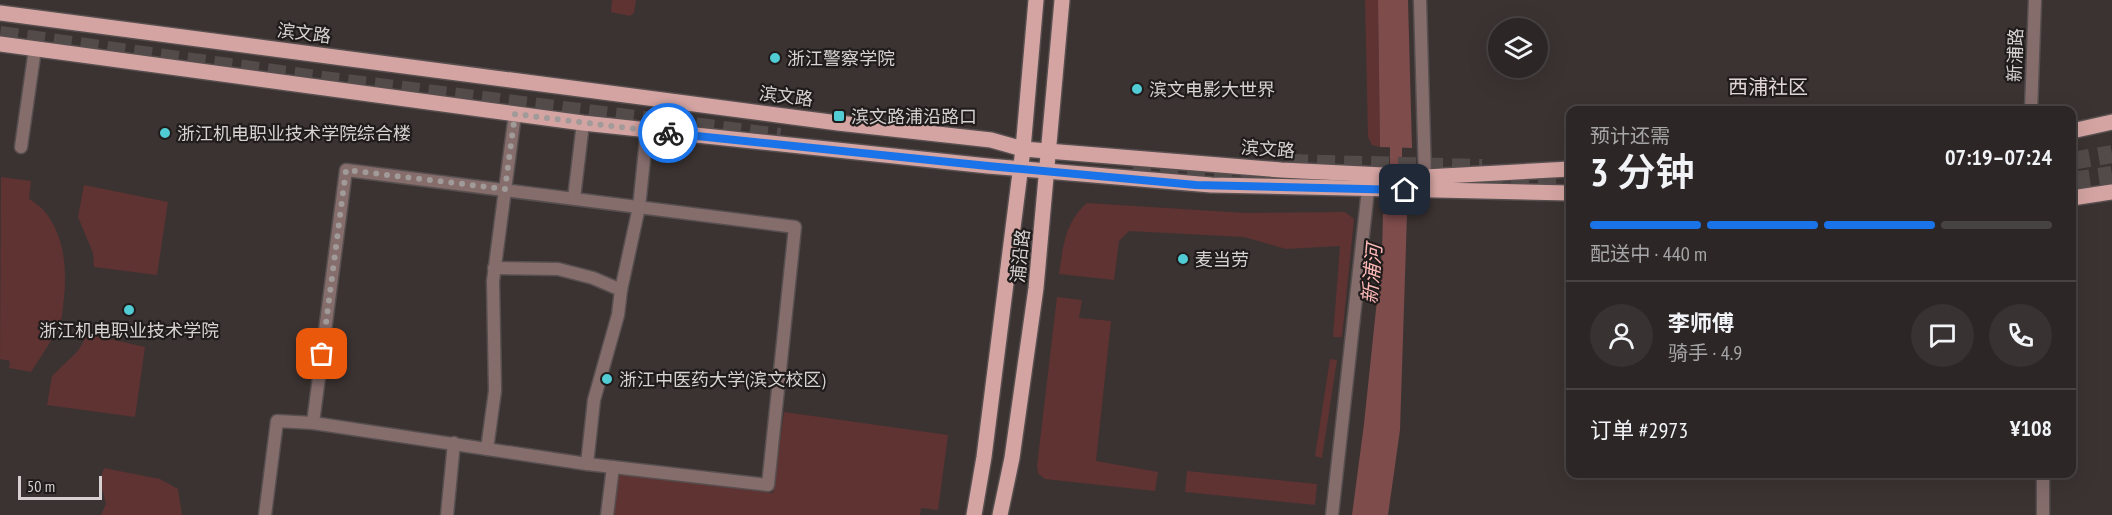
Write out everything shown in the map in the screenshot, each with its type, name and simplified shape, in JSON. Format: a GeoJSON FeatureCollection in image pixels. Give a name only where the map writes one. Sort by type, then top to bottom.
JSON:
{"type":"FeatureCollection","features":[{"type":"Feature","properties":{"kind":"main road"},"geometry":{"type":"LineString","coordinates":[[1023,149],[1035,0]]}},
{"type":"Feature","properties":{"kind":"main road","name":"浦沿路"},"geometry":{"type":"LineString","coordinates":[[1000,515],[1012,458],[1029,338],[1048,172],[1062,0]]}},
{"type":"Feature","properties":{"kind":"main road","name":"滨文路"},"geometry":{"type":"LineString","coordinates":[[0,13],[804,118],[991,140],[1023,149],[1049,152],[1363,175],[1425,184],[1566,193]]}},
{"type":"Feature","properties":{"kind":"main road","name":"滨文路"},"geometry":{"type":"LineString","coordinates":[[0,44],[583,123],[1048,172],[1196,185],[1368,190],[1566,169]]}},
{"type":"Feature","properties":{"kind":"main road"},"geometry":{"type":"LineString","coordinates":[[2076,130],[2109,123]]}},
{"type":"Feature","properties":{"kind":"main road","name":"浦沿路"},"geometry":{"type":"LineString","coordinates":[[974,515],[984,457],[1023,149]]}},
{"type":"Feature","properties":{"kind":"main road"},"geometry":{"type":"LineString","coordinates":[[2076,197],[2112,192]]}},
{"type":"Feature","properties":{"kind":"street"},"geometry":{"type":"LineString","coordinates":[[1420,0],[1425,184]]}},
{"type":"Feature","properties":{"kind":"street","name":"新浦路"},"geometry":{"type":"LineString","coordinates":[[2031,106],[2036,0]]}},
{"type":"Feature","properties":{"kind":"street"},"geometry":{"type":"LineString","coordinates":[[21,147],[35,49]]}},
{"type":"Feature","properties":{"kind":"street"},"geometry":{"type":"LineString","coordinates":[[487,449],[495,391],[494,268],[515,114]]}},
{"type":"Feature","properties":{"kind":"street"},"geometry":{"type":"LineString","coordinates":[[574,198],[583,123]]}},
{"type":"Feature","properties":{"kind":"street"},"geometry":{"type":"LineString","coordinates":[[587,464],[594,400],[618,315],[621,290],[639,207],[647,130]]}},
{"type":"Feature","properties":{"kind":"street"},"geometry":{"type":"LineString","coordinates":[[265,515],[277,421],[313,423],[587,464],[768,485],[795,227],[346,170],[313,423]]}},
{"type":"Feature","properties":{"kind":"street"},"geometry":{"type":"LineString","coordinates":[[1332,515],[1368,190]]}},
{"type":"Feature","properties":{"kind":"street"},"geometry":{"type":"LineString","coordinates":[[494,268],[558,269],[593,278],[621,290]]}},
{"type":"Feature","properties":{"kind":"street"},"geometry":{"type":"LineString","coordinates":[[447,515],[454,443]]}},
{"type":"Feature","properties":{"kind":"street"},"geometry":{"type":"LineString","coordinates":[[607,515],[613,467]]}},
{"type":"Feature","properties":{"kind":"street"},"geometry":{"type":"LineString","coordinates":[[2043,478],[2043,515]]}},
{"type":"Feature","properties":{"kind":"shaded area"},"geometry":{"type":"Polygon","coordinates":[[[612,0],[636,0],[634,13],[630,16],[611,12],[612,0]]]}},
{"type":"Feature","properties":{"kind":"shaded area"},"geometry":{"type":"Polygon","coordinates":[[[1365,0],[1378,0],[1380,147],[1372,145],[1368,137],[1365,0]]]}},
{"type":"Feature","properties":{"kind":"shaded area"},"geometry":{"type":"Polygon","coordinates":[[[1378,0],[1408,0],[1412,148],[1380,147],[1378,0]]]}},
{"type":"Feature","properties":{"kind":"shaded area"},"geometry":{"type":"Polygon","coordinates":[[[1,177],[31,181],[29,199],[49,217],[56,229],[63,256],[65,284],[61,320],[31,372],[9,368],[10,361],[0,359],[1,177]]]}},
{"type":"Feature","properties":{"kind":"shaded area"},"geometry":{"type":"Polygon","coordinates":[[[84,185],[168,202],[157,275],[94,267],[93,253],[78,217],[84,185]]]}},
{"type":"Feature","properties":{"kind":"shaded area"},"geometry":{"type":"Polygon","coordinates":[[[1087,203],[1246,213],[1345,212],[1354,219],[1342,337],[1333,337],[1340,246],[1286,249],[1244,237],[1129,231],[1119,241],[1114,280],[1059,274],[1066,235],[1074,218],[1087,203]]]}},
{"type":"Feature","properties":{"kind":"shaded area"},"geometry":{"type":"Polygon","coordinates":[[[1383,214],[1407,215],[1400,430],[1388,515],[1352,515],[1382,252],[1383,214]]]}},
{"type":"Feature","properties":{"kind":"shaded area"},"geometry":{"type":"Polygon","coordinates":[[[1057,297],[1082,300],[1079,318],[1111,321],[1096,461],[1158,472],[1155,491],[1045,479],[1038,473],[1057,297]]]}},
{"type":"Feature","properties":{"kind":"shaded area"},"geometry":{"type":"Polygon","coordinates":[[[88,334],[145,347],[135,417],[47,405],[52,376],[78,351],[88,334]]]}},
{"type":"Feature","properties":{"kind":"shaded area"},"geometry":{"type":"Polygon","coordinates":[[[1330,359],[1337,360],[1322,458],[1315,456],[1330,359]]]}},
{"type":"Feature","properties":{"kind":"shaded area"},"geometry":{"type":"Polygon","coordinates":[[[784,412],[948,435],[938,510],[921,508],[920,515],[613,515],[619,472],[773,493],[784,412]]]}},
{"type":"Feature","properties":{"kind":"shaded area"},"geometry":{"type":"Polygon","coordinates":[[[104,468],[160,479],[178,489],[182,515],[101,515],[106,504],[100,480],[104,468]]]}},
{"type":"Feature","properties":{"kind":"shaded area"},"geometry":{"type":"Polygon","coordinates":[[[1187,471],[1317,484],[1315,505],[1185,492],[1187,471]]]}},
{"type":"Feature","properties":{"kind":"waterway","name":"新浦河"},"geometry":{"type":"LineString","coordinates":[[1396,133],[1396,230]]}},
{"type":"Feature","properties":{"kind":"tunnel"},"geometry":{"type":"LineString","coordinates":[[0,35],[323,80],[780,137]]}},
{"type":"Feature","properties":{"kind":"tunnel"},"geometry":{"type":"LineString","coordinates":[[2076,160],[2112,154]]}},
{"type":"Feature","properties":{"kind":"tunnel"},"geometry":{"type":"LineString","coordinates":[[1290,163],[1482,168]]}},
{"type":"Feature","properties":{"kind":"tunnel"},"geometry":{"type":"LineString","coordinates":[[1133,172],[1279,176]]}},
{"type":"Feature","properties":{"kind":"tunnel"},"geometry":{"type":"LineString","coordinates":[[2076,180],[2112,175]]}},
{"type":"Feature","properties":{"kind":"tunnel"},"geometry":{"type":"LineString","coordinates":[[1457,181],[1566,184]]}},
{"type":"Feature","properties":{"kind":"way so far"},"geometry":{"type":"LineString","coordinates":[[322,354],[346,170],[505,189],[515,114],[668,133]]}},
{"type":"Feature","properties":{"kind":"place","name":"浙江警察学院"},"geometry":{"type":"Point","coordinates":[775,58]}},
{"type":"Feature","properties":{"kind":"place","name":"滨文电影大世界"},"geometry":{"type":"Point","coordinates":[1137,89]}},
{"type":"Feature","properties":{"kind":"place","name":"滨文路浦沿路口"},"geometry":{"type":"Point","coordinates":[839,116]}},
{"type":"Feature","properties":{"kind":"place","name":"浙江机电职业技术学院综合楼"},"geometry":{"type":"Point","coordinates":[165,133]}},
{"type":"Feature","properties":{"kind":"place","name":"麦当劳"},"geometry":{"type":"Point","coordinates":[1183,259]}},
{"type":"Feature","properties":{"kind":"place","name":"浙江机电职业技术学院"},"geometry":{"type":"Point","coordinates":[129,310]}},
{"type":"Feature","properties":{"kind":"place","name":"浙江中医药大学(滨文校区)"},"geometry":{"type":"Point","coordinates":[607,379]}},
{"type":"Feature","properties":{"kind":"district","name":"西浦社区"},"geometry":{"type":"Point","coordinates":[1768,87]}},
{"type":"Feature","properties":{"kind":"route"},"geometry":{"type":"LineString","coordinates":[[668,133],[1196,185],[1405,190]]}}]}
